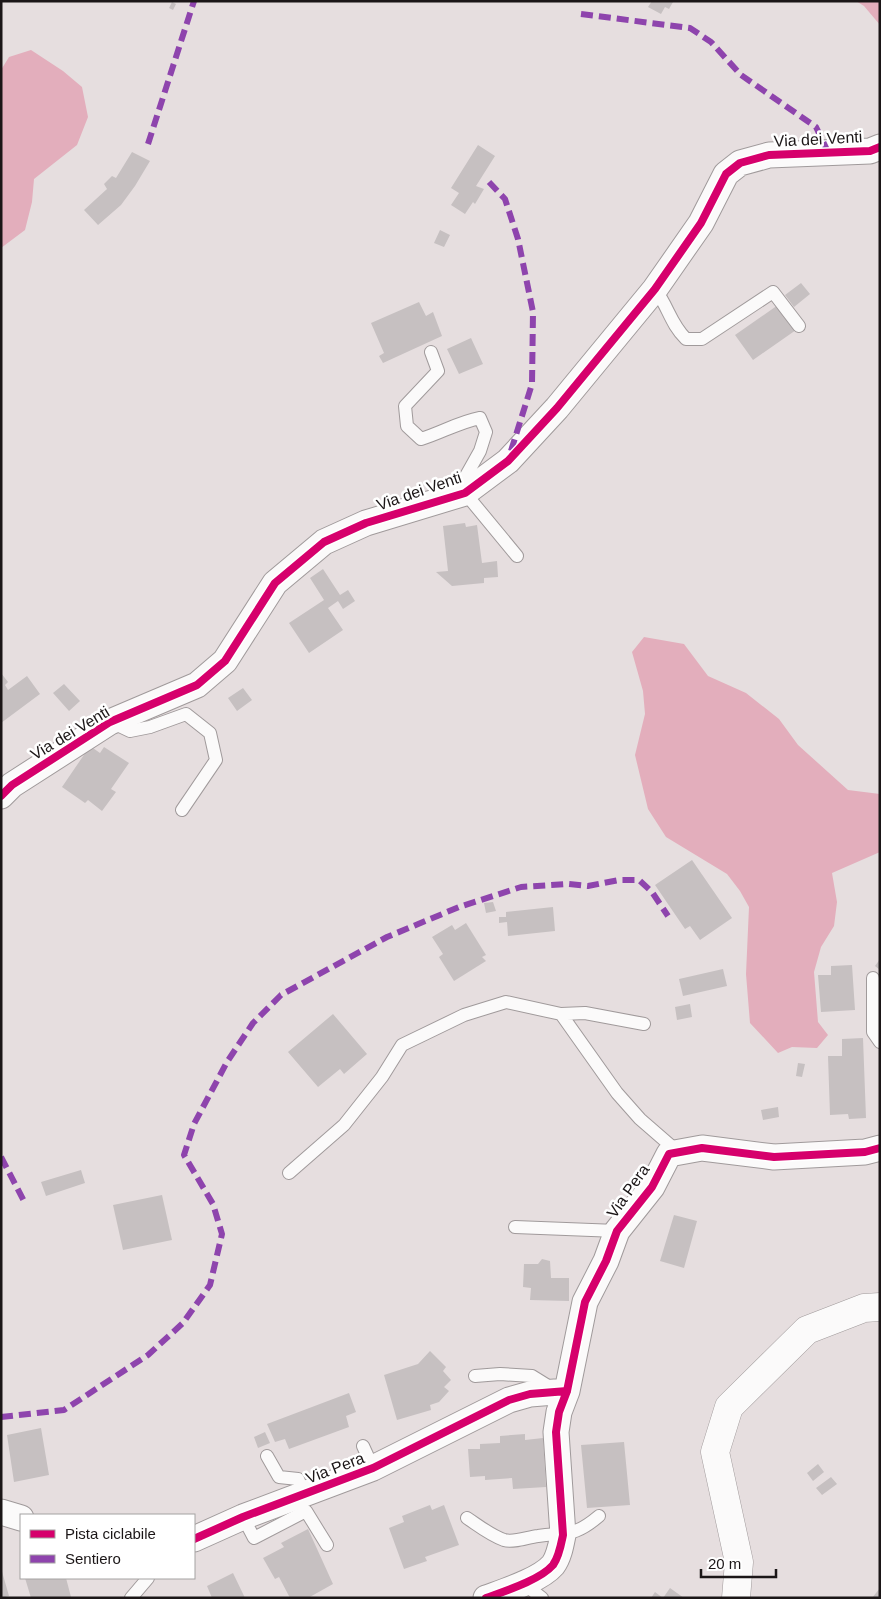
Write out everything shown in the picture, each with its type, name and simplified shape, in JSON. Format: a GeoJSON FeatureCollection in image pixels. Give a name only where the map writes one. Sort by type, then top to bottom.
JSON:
{"type":"FeatureCollection","features":[{"type":"Feature","properties":{"kind":"street","name":"Via dei Venti"},"geometry":{"type":"LineString","coordinates":[[1,796],[12,785],[110,722],[197,685],[225,661],[275,583],[324,542],[366,523],[465,493],[508,461],[557,408],[655,290],[701,223],[726,174],[740,163],[769,155],[870,151],[880,147]]}},
{"type":"Feature","properties":{"kind":"street"},"geometry":{"type":"LineString","coordinates":[[678,1152],[702,1148],[774,1157],[865,1152],[880,1148]]}},
{"type":"Feature","properties":{"kind":"street","name":"Via Pera"},"geometry":{"type":"LineString","coordinates":[[486,1598],[533,1591],[553,1565],[560,1550],[563,1535],[556,1432],[562,1391],[586,1302],[606,1261],[617,1231],[652,1187],[669,1154],[678,1152]]}},
{"type":"Feature","properties":{"kind":"street"},"geometry":{"type":"LineString","coordinates":[[736,1598],[739,1562],[715,1452],[729,1406],[807,1330],[864,1308],[880,1307]]}},
{"type":"Feature","properties":{"kind":"street","name":"Via Pera"},"geometry":{"type":"LineString","coordinates":[[195,1539],[243,1517],[373,1468],[509,1400],[562,1391]]}},
{"type":"Feature","properties":{"kind":"lane"},"geometry":{"type":"LineString","coordinates":[[655,290],[665,303],[674,327],[686,338],[702,339],[773,292],[799,326]]}},
{"type":"Feature","properties":{"kind":"lane"},"geometry":{"type":"LineString","coordinates":[[431,352],[438,371],[405,406],[407,426],[421,439],[440,433],[465,421],[480,418],[486,432],[480,451],[462,483],[465,493],[517,556]]}},
{"type":"Feature","properties":{"kind":"lane"},"geometry":{"type":"LineString","coordinates":[[110,722],[130,731],[150,727],[186,714],[210,733],[216,760],[182,810]]}},
{"type":"Feature","properties":{"kind":"lane"},"geometry":{"type":"LineString","coordinates":[[873,978],[874,1032],[880,1042]]}},
{"type":"Feature","properties":{"kind":"lane"},"geometry":{"type":"LineString","coordinates":[[289,1173],[344,1125],[382,1077],[402,1045],[464,1015],[506,1002],[560,1014],[585,1013],[644,1024]]}},
{"type":"Feature","properties":{"kind":"lane"},"geometry":{"type":"LineString","coordinates":[[560,1014],[617,1093],[640,1119],[678,1152]]}},
{"type":"Feature","properties":{"kind":"lane"},"geometry":{"type":"LineString","coordinates":[[515,1227],[617,1231]]}},
{"type":"Feature","properties":{"kind":"lane"},"geometry":{"type":"LineString","coordinates":[[475,1376],[500,1374],[532,1376],[562,1391]]}},
{"type":"Feature","properties":{"kind":"lane"},"geometry":{"type":"LineString","coordinates":[[363,1446],[373,1468]]}},
{"type":"Feature","properties":{"kind":"lane"},"geometry":{"type":"LineString","coordinates":[[268,1456],[280,1477],[298,1479],[305,1495]]}},
{"type":"Feature","properties":{"kind":"lane"},"geometry":{"type":"LineString","coordinates":[[243,1517],[254,1538],[306,1511],[326,1545]]}},
{"type":"Feature","properties":{"kind":"lane"},"geometry":{"type":"LineString","coordinates":[[467,1518],[488,1532],[506,1540],[563,1535],[586,1527],[599,1516]]}},
{"type":"Feature","properties":{"kind":"lane"},"geometry":{"type":"LineString","coordinates":[[131,1598],[147,1579]]}},
{"type":"Feature","properties":{"kind":"shaded area"},"geometry":{"type":"Polygon","coordinates":[[[856,1],[880,1],[880,25],[864,6],[856,1]]]}},
{"type":"Feature","properties":{"kind":"shaded area"},"geometry":{"type":"Polygon","coordinates":[[[31,50],[63,71],[82,87],[88,117],[77,145],[34,179],[32,202],[25,230],[1,248],[1,70],[9,57],[31,50]]]}},
{"type":"Feature","properties":{"kind":"shaded area"},"geometry":{"type":"Polygon","coordinates":[[[644,637],[684,644],[708,676],[746,693],[779,719],[798,745],[848,790],[880,794],[880,852],[832,873],[837,902],[834,926],[821,947],[814,972],[818,1022],[828,1035],[817,1048],[792,1047],[778,1053],[750,1023],[746,974],[749,907],[727,874],[666,837],[648,809],[635,755],[645,714],[643,691],[632,652],[644,637]]]}},
{"type":"Feature","properties":{"kind":"building"},"geometry":{"type":"Polygon","coordinates":[[[652,1],[673,2],[669,9],[665,7],[661,14],[648,7],[652,1]]]}},
{"type":"Feature","properties":{"kind":"building"},"geometry":{"type":"Polygon","coordinates":[[[172,2],[176,4],[173,10],[169,8],[172,2]]]}},
{"type":"Feature","properties":{"kind":"building"},"geometry":{"type":"Polygon","coordinates":[[[478,145],[495,156],[476,186],[484,189],[475,204],[473,202],[465,214],[451,205],[459,193],[451,188],[478,145]]]}},
{"type":"Feature","properties":{"kind":"building"},"geometry":{"type":"Polygon","coordinates":[[[132,152],[150,161],[121,205],[98,225],[84,210],[107,189],[104,184],[112,176],[116,178],[132,152]]]}},
{"type":"Feature","properties":{"kind":"building"},"geometry":{"type":"Polygon","coordinates":[[[440,230],[450,235],[444,247],[434,243],[440,230]]]}},
{"type":"Feature","properties":{"kind":"building"},"geometry":{"type":"Polygon","coordinates":[[[801,283],[810,294],[794,307],[785,295],[801,283]]]}},
{"type":"Feature","properties":{"kind":"building"},"geometry":{"type":"Polygon","coordinates":[[[419,302],[426,316],[433,312],[442,336],[383,363],[379,356],[384,353],[371,323],[419,302]]]}},
{"type":"Feature","properties":{"kind":"building"},"geometry":{"type":"Polygon","coordinates":[[[778,305],[796,330],[753,360],[735,335],[778,305]]]}},
{"type":"Feature","properties":{"kind":"building"},"geometry":{"type":"Polygon","coordinates":[[[471,338],[483,364],[459,374],[447,349],[471,338]]]}},
{"type":"Feature","properties":{"kind":"building"},"geometry":{"type":"Polygon","coordinates":[[[465,523],[466,527],[477,525],[482,563],[497,561],[498,577],[484,578],[484,583],[452,586],[436,572],[448,571],[443,526],[465,523]]]}},
{"type":"Feature","properties":{"kind":"building"},"geometry":{"type":"Polygon","coordinates":[[[323,569],[340,595],[348,590],[355,601],[343,609],[338,601],[328,608],[343,630],[309,653],[289,623],[324,600],[310,578],[323,569]]]}},
{"type":"Feature","properties":{"kind":"building"},"geometry":{"type":"Polygon","coordinates":[[[1,673],[8,682],[5,685],[8,690],[27,676],[40,694],[1,723],[1,673]]]}},
{"type":"Feature","properties":{"kind":"building"},"geometry":{"type":"Polygon","coordinates":[[[64,684],[80,701],[69,711],[53,693],[64,684]]]}},
{"type":"Feature","properties":{"kind":"building"},"geometry":{"type":"Polygon","coordinates":[[[243,688],[252,700],[237,711],[228,698],[243,688]]]}},
{"type":"Feature","properties":{"kind":"building"},"geometry":{"type":"Polygon","coordinates":[[[90,746],[100,753],[104,747],[129,763],[111,789],[116,792],[102,811],[88,800],[85,803],[62,787],[90,746]]]}},
{"type":"Feature","properties":{"kind":"building"},"geometry":{"type":"Polygon","coordinates":[[[692,860],[732,918],[700,940],[690,926],[685,929],[655,885],[692,860]]]}},
{"type":"Feature","properties":{"kind":"building"},"geometry":{"type":"Polygon","coordinates":[[[493,902],[496,911],[486,913],[484,903],[493,902]]]}},
{"type":"Feature","properties":{"kind":"building"},"geometry":{"type":"Polygon","coordinates":[[[553,907],[555,931],[508,936],[507,922],[499,923],[499,917],[506,917],[506,912],[553,907]]]}},
{"type":"Feature","properties":{"kind":"building"},"geometry":{"type":"Polygon","coordinates":[[[466,923],[486,955],[482,957],[486,961],[454,981],[439,957],[443,954],[432,937],[452,925],[455,930],[466,923]]]}},
{"type":"Feature","properties":{"kind":"building"},"geometry":{"type":"Polygon","coordinates":[[[880,959],[880,970],[875,966],[880,959]]]}},
{"type":"Feature","properties":{"kind":"building"},"geometry":{"type":"Polygon","coordinates":[[[852,965],[855,1010],[821,1012],[818,975],[831,975],[831,966],[852,965]]]}},
{"type":"Feature","properties":{"kind":"building"},"geometry":{"type":"Polygon","coordinates":[[[723,969],[727,986],[683,996],[679,979],[723,969]]]}},
{"type":"Feature","properties":{"kind":"building"},"geometry":{"type":"Polygon","coordinates":[[[690,1004],[692,1017],[677,1020],[675,1007],[690,1004]]]}},
{"type":"Feature","properties":{"kind":"building"},"geometry":{"type":"Polygon","coordinates":[[[333,1014],[367,1054],[344,1074],[340,1069],[318,1087],[288,1052],[333,1014]]]}},
{"type":"Feature","properties":{"kind":"building"},"geometry":{"type":"Polygon","coordinates":[[[863,1038],[866,1118],[849,1119],[848,1114],[830,1115],[828,1056],[842,1056],[842,1039],[863,1038]]]}},
{"type":"Feature","properties":{"kind":"building"},"geometry":{"type":"Polygon","coordinates":[[[798,1063],[805,1064],[802,1077],[796,1076],[798,1063]]]}},
{"type":"Feature","properties":{"kind":"building"},"geometry":{"type":"Polygon","coordinates":[[[778,1107],[779,1117],[763,1120],[761,1110],[778,1107]]]}},
{"type":"Feature","properties":{"kind":"building"},"geometry":{"type":"Polygon","coordinates":[[[81,1170],[85,1183],[46,1196],[41,1182],[81,1170]]]}},
{"type":"Feature","properties":{"kind":"building"},"geometry":{"type":"Polygon","coordinates":[[[162,1195],[172,1240],[123,1250],[113,1205],[162,1195]]]}},
{"type":"Feature","properties":{"kind":"building"},"geometry":{"type":"Polygon","coordinates":[[[674,1215],[697,1221],[684,1268],[660,1261],[674,1215]]]}},
{"type":"Feature","properties":{"kind":"building"},"geometry":{"type":"Polygon","coordinates":[[[542,1259],[550,1261],[551,1278],[569,1278],[569,1301],[530,1300],[531,1288],[523,1287],[524,1264],[538,1264],[542,1259]]]}},
{"type":"Feature","properties":{"kind":"building"},"geometry":{"type":"Polygon","coordinates":[[[430,1351],[446,1367],[443,1371],[451,1380],[444,1387],[449,1391],[439,1402],[430,1405],[431,1410],[397,1420],[384,1375],[418,1364],[430,1351]]]}},
{"type":"Feature","properties":{"kind":"building"},"geometry":{"type":"Polygon","coordinates":[[[349,1393],[356,1412],[346,1416],[349,1427],[289,1449],[285,1439],[275,1442],[267,1424],[349,1393]]]}},
{"type":"Feature","properties":{"kind":"building"},"geometry":{"type":"Polygon","coordinates":[[[41,1428],[49,1475],[14,1482],[7,1435],[41,1428]]]}},
{"type":"Feature","properties":{"kind":"building"},"geometry":{"type":"Polygon","coordinates":[[[265,1432],[270,1443],[258,1448],[254,1437],[265,1432]]]}},
{"type":"Feature","properties":{"kind":"building"},"geometry":{"type":"Polygon","coordinates":[[[525,1434],[525,1440],[543,1438],[546,1487],[513,1489],[512,1478],[485,1480],[485,1476],[470,1477],[468,1449],[480,1449],[480,1444],[500,1443],[500,1436],[525,1434]]]}},
{"type":"Feature","properties":{"kind":"building"},"geometry":{"type":"Polygon","coordinates":[[[624,1442],[630,1505],[587,1508],[581,1445],[624,1442]]]}},
{"type":"Feature","properties":{"kind":"building"},"geometry":{"type":"Polygon","coordinates":[[[818,1464],[824,1472],[813,1481],[807,1473],[818,1464]]]}},
{"type":"Feature","properties":{"kind":"building"},"geometry":{"type":"Polygon","coordinates":[[[831,1477],[837,1484],[822,1495],[816,1488],[831,1477]]]}},
{"type":"Feature","properties":{"kind":"building"},"geometry":{"type":"Polygon","coordinates":[[[430,1505],[432,1510],[444,1505],[459,1545],[425,1557],[427,1561],[404,1569],[389,1528],[404,1522],[402,1516],[430,1505]]]}},
{"type":"Feature","properties":{"kind":"building"},"geometry":{"type":"Polygon","coordinates":[[[308,1529],[333,1584],[308,1598],[290,1598],[279,1577],[275,1579],[263,1558],[284,1547],[281,1543],[308,1529]]]}},
{"type":"Feature","properties":{"kind":"building"},"geometry":{"type":"Polygon","coordinates":[[[1,1568],[9,1596],[2,1598],[1,1598],[1,1568]]]}},
{"type":"Feature","properties":{"kind":"building"},"geometry":{"type":"Polygon","coordinates":[[[233,1573],[245,1598],[212,1598],[207,1586],[233,1573]]]}},
{"type":"Feature","properties":{"kind":"building"},"geometry":{"type":"Polygon","coordinates":[[[25,1579],[66,1579],[71,1597],[31,1598],[25,1579]]]}},
{"type":"Feature","properties":{"kind":"building"},"geometry":{"type":"Polygon","coordinates":[[[670,1588],[684,1598],[663,1598],[670,1588]]]}},
{"type":"Feature","properties":{"kind":"building"},"geometry":{"type":"Polygon","coordinates":[[[880,1588],[880,1598],[872,1598],[880,1588]]]}},
{"type":"Feature","properties":{"kind":"building"},"geometry":{"type":"Polygon","coordinates":[[[655,1592],[663,1598],[651,1598],[655,1592]]]}},
{"type":"Feature","properties":{"kind":"marked path"},"geometry":{"type":"LineString","coordinates":[[148,144],[194,1]]}},
{"type":"Feature","properties":{"kind":"marked path"},"geometry":{"type":"LineString","coordinates":[[581,14],[690,28],[711,42],[741,75],[816,127],[828,152]]}},
{"type":"Feature","properties":{"kind":"marked path"},"geometry":{"type":"LineString","coordinates":[[489,182],[505,199],[518,239],[533,312],[532,384],[510,454]]}},
{"type":"Feature","properties":{"kind":"marked path"},"geometry":{"type":"LineString","coordinates":[[1,1417],[64,1410],[148,1355],[183,1323],[210,1285],[222,1234],[213,1204],[184,1155],[194,1124],[227,1062],[253,1023],[281,995],[387,937],[459,907],[521,887],[569,884],[588,886],[619,880],[639,880],[652,892],[668,916]]}},
{"type":"Feature","properties":{"kind":"marked path"},"geometry":{"type":"LineString","coordinates":[[1,1157],[25,1203]]}},
{"type":"Feature","properties":{"kind":"cycle path"},"geometry":{"type":"LineString","coordinates":[[1,796],[12,785],[110,722],[197,685],[225,661],[275,583],[324,542],[366,523],[465,493],[508,461],[557,408],[655,289],[701,223],[726,174],[740,163],[769,155],[870,151],[880,147]]}},
{"type":"Feature","properties":{"kind":"cycle path"},"geometry":{"type":"LineString","coordinates":[[486,1598],[540,1576],[553,1565],[560,1551],[563,1535],[556,1432],[559,1412],[567,1391],[585,1302],[606,1261],[617,1231],[652,1187],[669,1154],[702,1148],[774,1157],[865,1152],[880,1148]]}},
{"type":"Feature","properties":{"kind":"cycle path"},"geometry":{"type":"LineString","coordinates":[[195,1539],[243,1517],[373,1468],[509,1400],[530,1394],[567,1391]]}}]}
